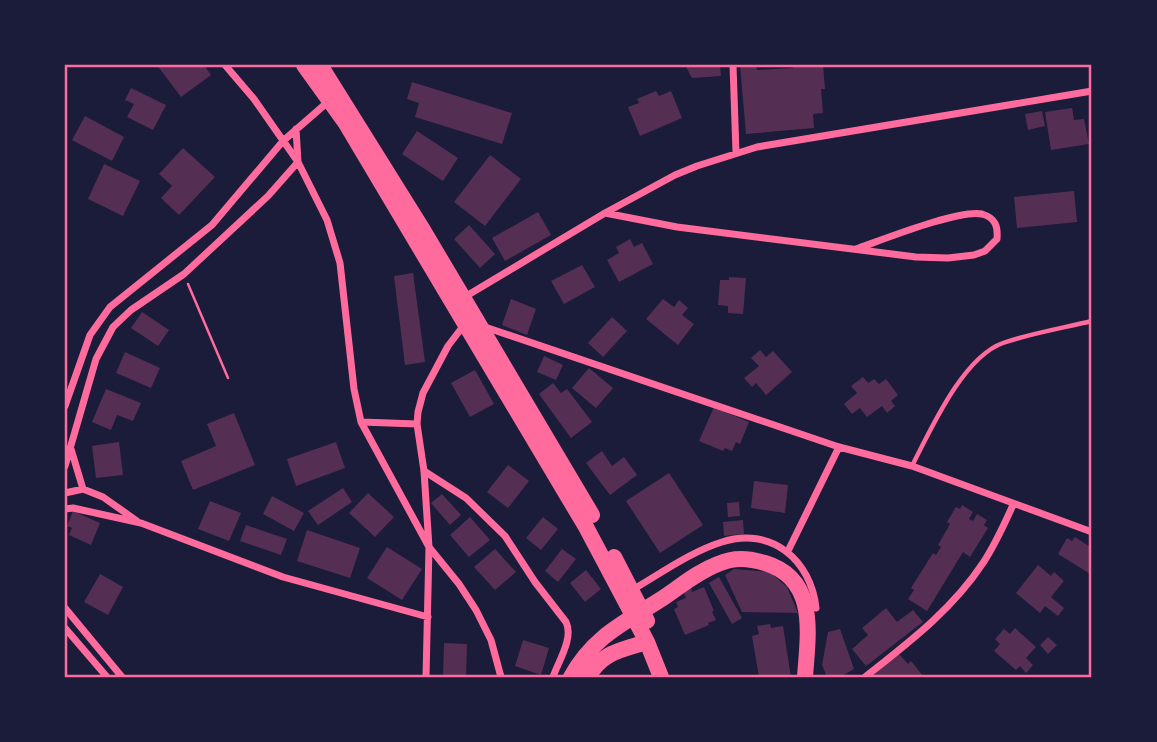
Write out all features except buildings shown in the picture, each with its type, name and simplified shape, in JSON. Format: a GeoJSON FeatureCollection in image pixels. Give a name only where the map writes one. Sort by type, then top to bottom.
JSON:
{"type":"FeatureCollection","features":[{"type":"Feature","properties":{"kind":"highway"},"geometry":{"type":"LineString","coordinates":[[304,65],[330,101],[471,325],[544,431],[632,590],[672,677]]}},
{"type":"Feature","properties":{"kind":"highway"},"geometry":{"type":"LineString","coordinates":[[320,65],[392,179],[462,298],[471,325],[586,527],[647,642],[660,677]]}},
{"type":"Feature","properties":{"kind":"highway"},"geometry":{"type":"LineString","coordinates":[[571,677],[584,657],[606,634],[701,572],[717,564],[741,558],[775,566],[798,587],[807,610],[809,629],[804,677]]}},
{"type":"Feature","properties":{"kind":"highway"},"geometry":{"type":"LineString","coordinates":[[588,677],[604,656],[647,642]]}},
{"type":"Feature","properties":{"kind":"street"},"geometry":{"type":"LineString","coordinates":[[225,65],[254,99],[298,162],[327,220],[340,263],[352,375],[361,422],[429,547],[476,610],[491,640],[501,677]]}},
{"type":"Feature","properties":{"kind":"street"},"geometry":{"type":"LineString","coordinates":[[733,65],[736,153]]}},
{"type":"Feature","properties":{"kind":"street"},"geometry":{"type":"LineString","coordinates":[[462,298],[675,175],[736,153],[1092,91]]}},
{"type":"Feature","properties":{"kind":"street"},"geometry":{"type":"LineString","coordinates":[[65,406],[90,335],[110,307],[212,225],[284,141],[330,101]]}},
{"type":"Feature","properties":{"kind":"street"},"geometry":{"type":"LineString","coordinates":[[65,466],[96,359],[107,335],[131,310],[184,274],[268,196],[298,162],[296,129]]}},
{"type":"Feature","properties":{"kind":"street"},"geometry":{"type":"LineString","coordinates":[[605,213],[677,227],[916,257],[948,258],[974,255],[992,246],[997,239],[998,229],[990,217],[973,214],[856,249]]}},
{"type":"Feature","properties":{"kind":"street"},"geometry":{"type":"LineString","coordinates":[[426,677],[429,547],[424,471],[417,424],[424,393],[448,346],[471,325],[839,447],[912,466],[1092,532]]}},
{"type":"Feature","properties":{"kind":"street"},"geometry":{"type":"LineString","coordinates":[[361,422],[417,424]]}},
{"type":"Feature","properties":{"kind":"street"},"geometry":{"type":"LineString","coordinates":[[71,447],[83,489]]}},
{"type":"Feature","properties":{"kind":"street"},"geometry":{"type":"LineString","coordinates":[[788,551],[839,447]]}},
{"type":"Feature","properties":{"kind":"street"},"geometry":{"type":"LineString","coordinates":[[424,471],[466,498],[505,536],[568,626],[568,638],[553,677]]}},
{"type":"Feature","properties":{"kind":"street"},"geometry":{"type":"LineString","coordinates":[[65,493],[83,489],[103,496],[141,523]]}},
{"type":"Feature","properties":{"kind":"street"},"geometry":{"type":"LineString","coordinates":[[865,677],[936,620],[954,600],[993,548],[1013,505]]}},
{"type":"Feature","properties":{"kind":"street"},"geometry":{"type":"LineString","coordinates":[[65,509],[73,508],[141,523],[283,578],[428,617]]}},
{"type":"Feature","properties":{"kind":"street"},"geometry":{"type":"LineString","coordinates":[[632,590],[701,551],[731,539],[762,541],[788,551],[805,572],[815,595],[816,608]]}},
{"type":"Feature","properties":{"kind":"street"},"geometry":{"type":"LineString","coordinates":[[65,608],[122,677]]}},
{"type":"Feature","properties":{"kind":"street"},"geometry":{"type":"LineString","coordinates":[[65,628],[107,677]]}},
{"type":"Feature","properties":{"kind":"lane"},"geometry":{"type":"LineString","coordinates":[[912,466],[938,415],[967,369],[1001,343],[1092,321]]}},
{"type":"Feature","properties":{"kind":"path"},"geometry":{"type":"LineString","coordinates":[[184,274],[228,378]]}}]}
